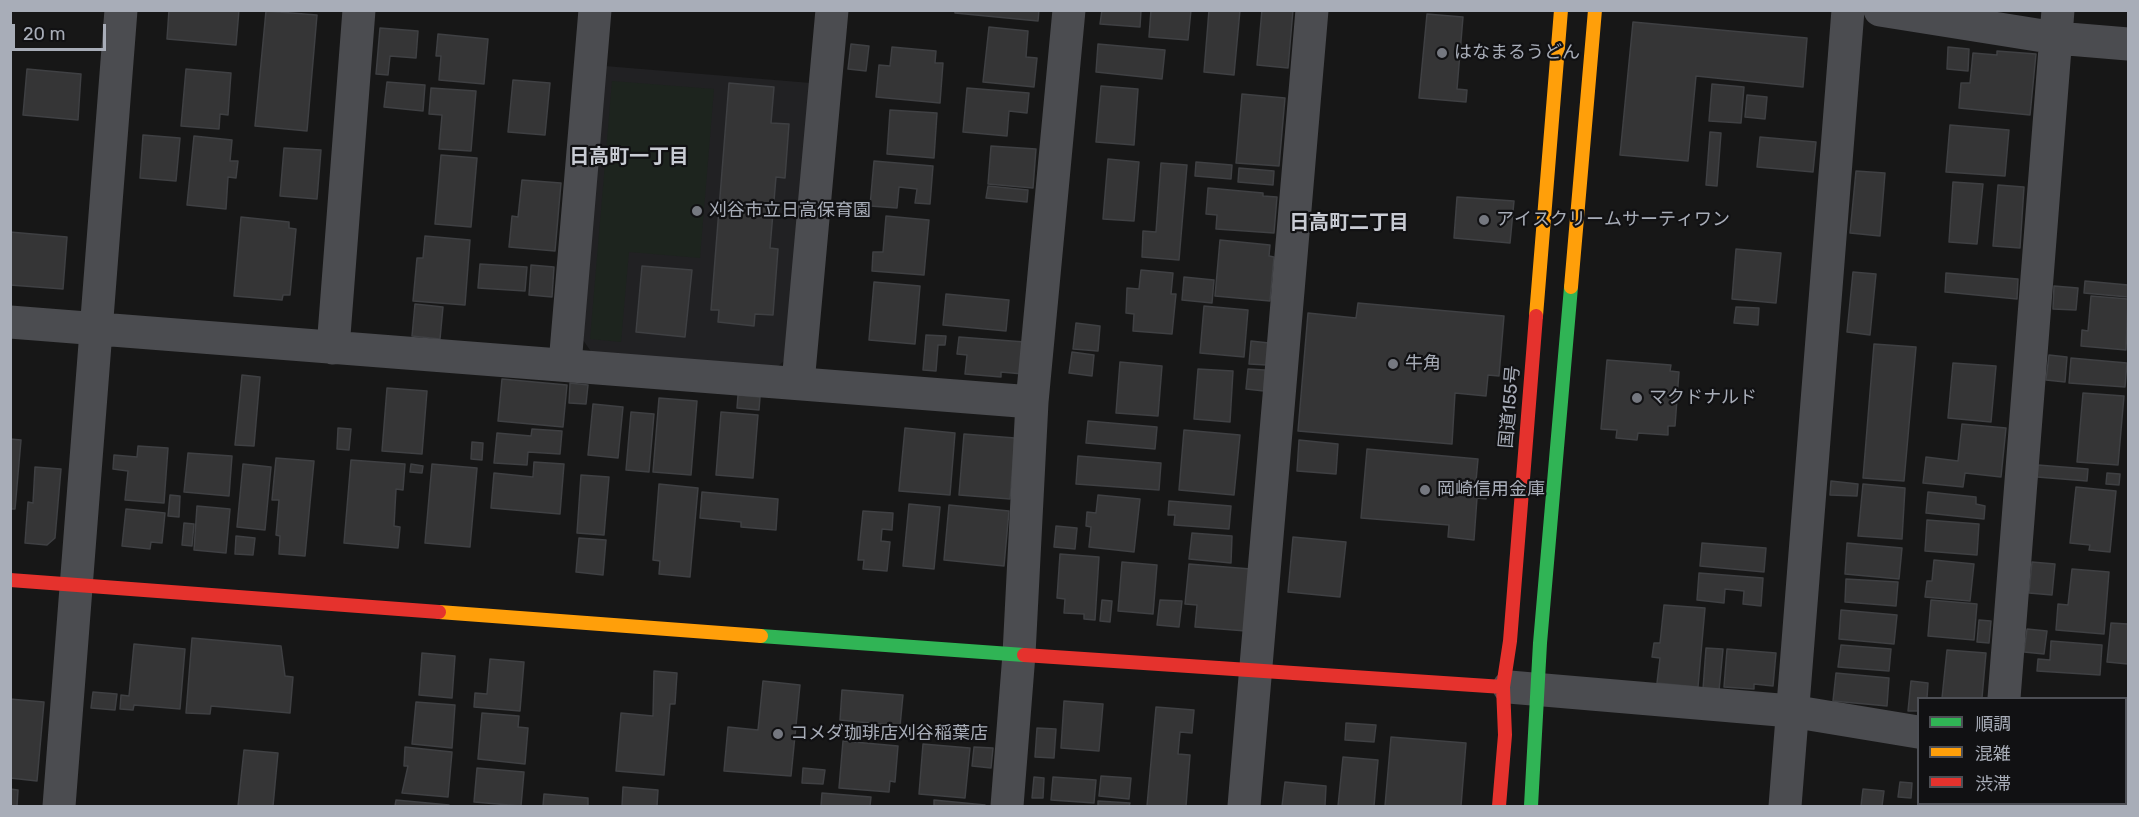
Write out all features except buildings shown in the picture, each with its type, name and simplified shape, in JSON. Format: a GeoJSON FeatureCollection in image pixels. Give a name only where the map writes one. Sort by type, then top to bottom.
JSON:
{"type":"FeatureCollection","features":[{"type":"Feature","properties":{"kind":"main road","name":"国道155号"},"geometry":{"type":"LineString","coordinates":[[1499,807],[1505,735],[1503,687],[1510,640],[1561,10]]}},
{"type":"Feature","properties":{"kind":"main road"},"geometry":{"type":"LineString","coordinates":[[1531,807],[1537,688],[1595,10]]}},
{"type":"Feature","properties":{"kind":"main road"},"geometry":{"type":"LineString","coordinates":[[10,580],[1254,672],[1503,687]]}},
{"type":"Feature","properties":{"kind":"street"},"geometry":{"type":"LineString","coordinates":[[59,807],[98,330],[121,10]]}},
{"type":"Feature","properties":{"kind":"street"},"geometry":{"type":"LineString","coordinates":[[333,348],[360,10]]}},
{"type":"Feature","properties":{"kind":"street"},"geometry":{"type":"LineString","coordinates":[[565,363],[595,10]]}},
{"type":"Feature","properties":{"kind":"street"},"geometry":{"type":"LineString","coordinates":[[798,383],[832,10]]}},
{"type":"Feature","properties":{"kind":"street"},"geometry":{"type":"LineString","coordinates":[[1007,807],[1032,402],[1069,10]]}},
{"type":"Feature","properties":{"kind":"street"},"geometry":{"type":"LineString","coordinates":[[1244,807],[1312,10]]}},
{"type":"Feature","properties":{"kind":"street"},"geometry":{"type":"LineString","coordinates":[[1785,807],[1848,10]]}},
{"type":"Feature","properties":{"kind":"street"},"geometry":{"type":"LineString","coordinates":[[1880,10],[2057,24],[2128,44]]}},
{"type":"Feature","properties":{"kind":"street"},"geometry":{"type":"LineString","coordinates":[[2004,697],[2057,24]]}},
{"type":"Feature","properties":{"kind":"street"},"geometry":{"type":"LineString","coordinates":[[10,322],[333,348],[565,363],[1032,402]]}},
{"type":"Feature","properties":{"kind":"street"},"geometry":{"type":"LineString","coordinates":[[1503,687],[1537,688],[1791,711],[1917,732]]}},
{"type":"Feature","properties":{"kind":"shaded area","name":"刈谷市立日高保育園"},"geometry":{"type":"Polygon","coordinates":[[[605,66],[811,83],[790,356],[776,368],[592,353],[583,340],[605,66]]]}},
{"type":"Feature","properties":{"kind":"shaded area"},"geometry":{"type":"Polygon","coordinates":[[[612,81],[714,89],[700,258],[629,252],[621,342],[590,339],[612,81]]]}},
{"type":"Feature","properties":{"kind":"traffic: fast"},"geometry":{"type":"LineString","coordinates":[[1531,806],[1540,643],[1571,287]]}},
{"type":"Feature","properties":{"kind":"traffic: fast"},"geometry":{"type":"LineString","coordinates":[[761,636],[1024,655]]}},
{"type":"Feature","properties":{"kind":"traffic: slow"},"geometry":{"type":"LineString","coordinates":[[1536,316],[1561,10]]}},
{"type":"Feature","properties":{"kind":"traffic: slow"},"geometry":{"type":"LineString","coordinates":[[1571,287],[1595,10]]}},
{"type":"Feature","properties":{"kind":"traffic: slow"},"geometry":{"type":"LineString","coordinates":[[439,612],[761,636]]}},
{"type":"Feature","properties":{"kind":"traffic: jam"},"geometry":{"type":"LineString","coordinates":[[1499,806],[1505,735],[1503,687],[1510,641],[1536,316]]}},
{"type":"Feature","properties":{"kind":"traffic: jam"},"geometry":{"type":"LineString","coordinates":[[10,580],[439,612]]}},
{"type":"Feature","properties":{"kind":"traffic: jam"},"geometry":{"type":"LineString","coordinates":[[1024,655],[1503,687]]}},
{"type":"Feature","properties":{"kind":"place","name":"はなまるうどん"},"geometry":{"type":"Point","coordinates":[1442,53]}},
{"type":"Feature","properties":{"kind":"place","name":"刈谷市立日高保育園"},"geometry":{"type":"Point","coordinates":[697,211]}},
{"type":"Feature","properties":{"kind":"place","name":"アイスクリームサーティワン"},"geometry":{"type":"Point","coordinates":[1484,220]}},
{"type":"Feature","properties":{"kind":"place","name":"牛角"},"geometry":{"type":"Point","coordinates":[1393,364]}},
{"type":"Feature","properties":{"kind":"place","name":"マクドナルド"},"geometry":{"type":"Point","coordinates":[1637,398]}},
{"type":"Feature","properties":{"kind":"place","name":"岡崎信用金庫"},"geometry":{"type":"Point","coordinates":[1425,490]}},
{"type":"Feature","properties":{"kind":"place","name":"コメダ珈琲店刈谷稲葉店"},"geometry":{"type":"Point","coordinates":[778,734]}},
{"type":"Feature","properties":{"kind":"district","name":"日高町一丁目"},"geometry":{"type":"Point","coordinates":[629,157]}},
{"type":"Feature","properties":{"kind":"district","name":"日高町二丁目"},"geometry":{"type":"Point","coordinates":[1349,223]}}]}
